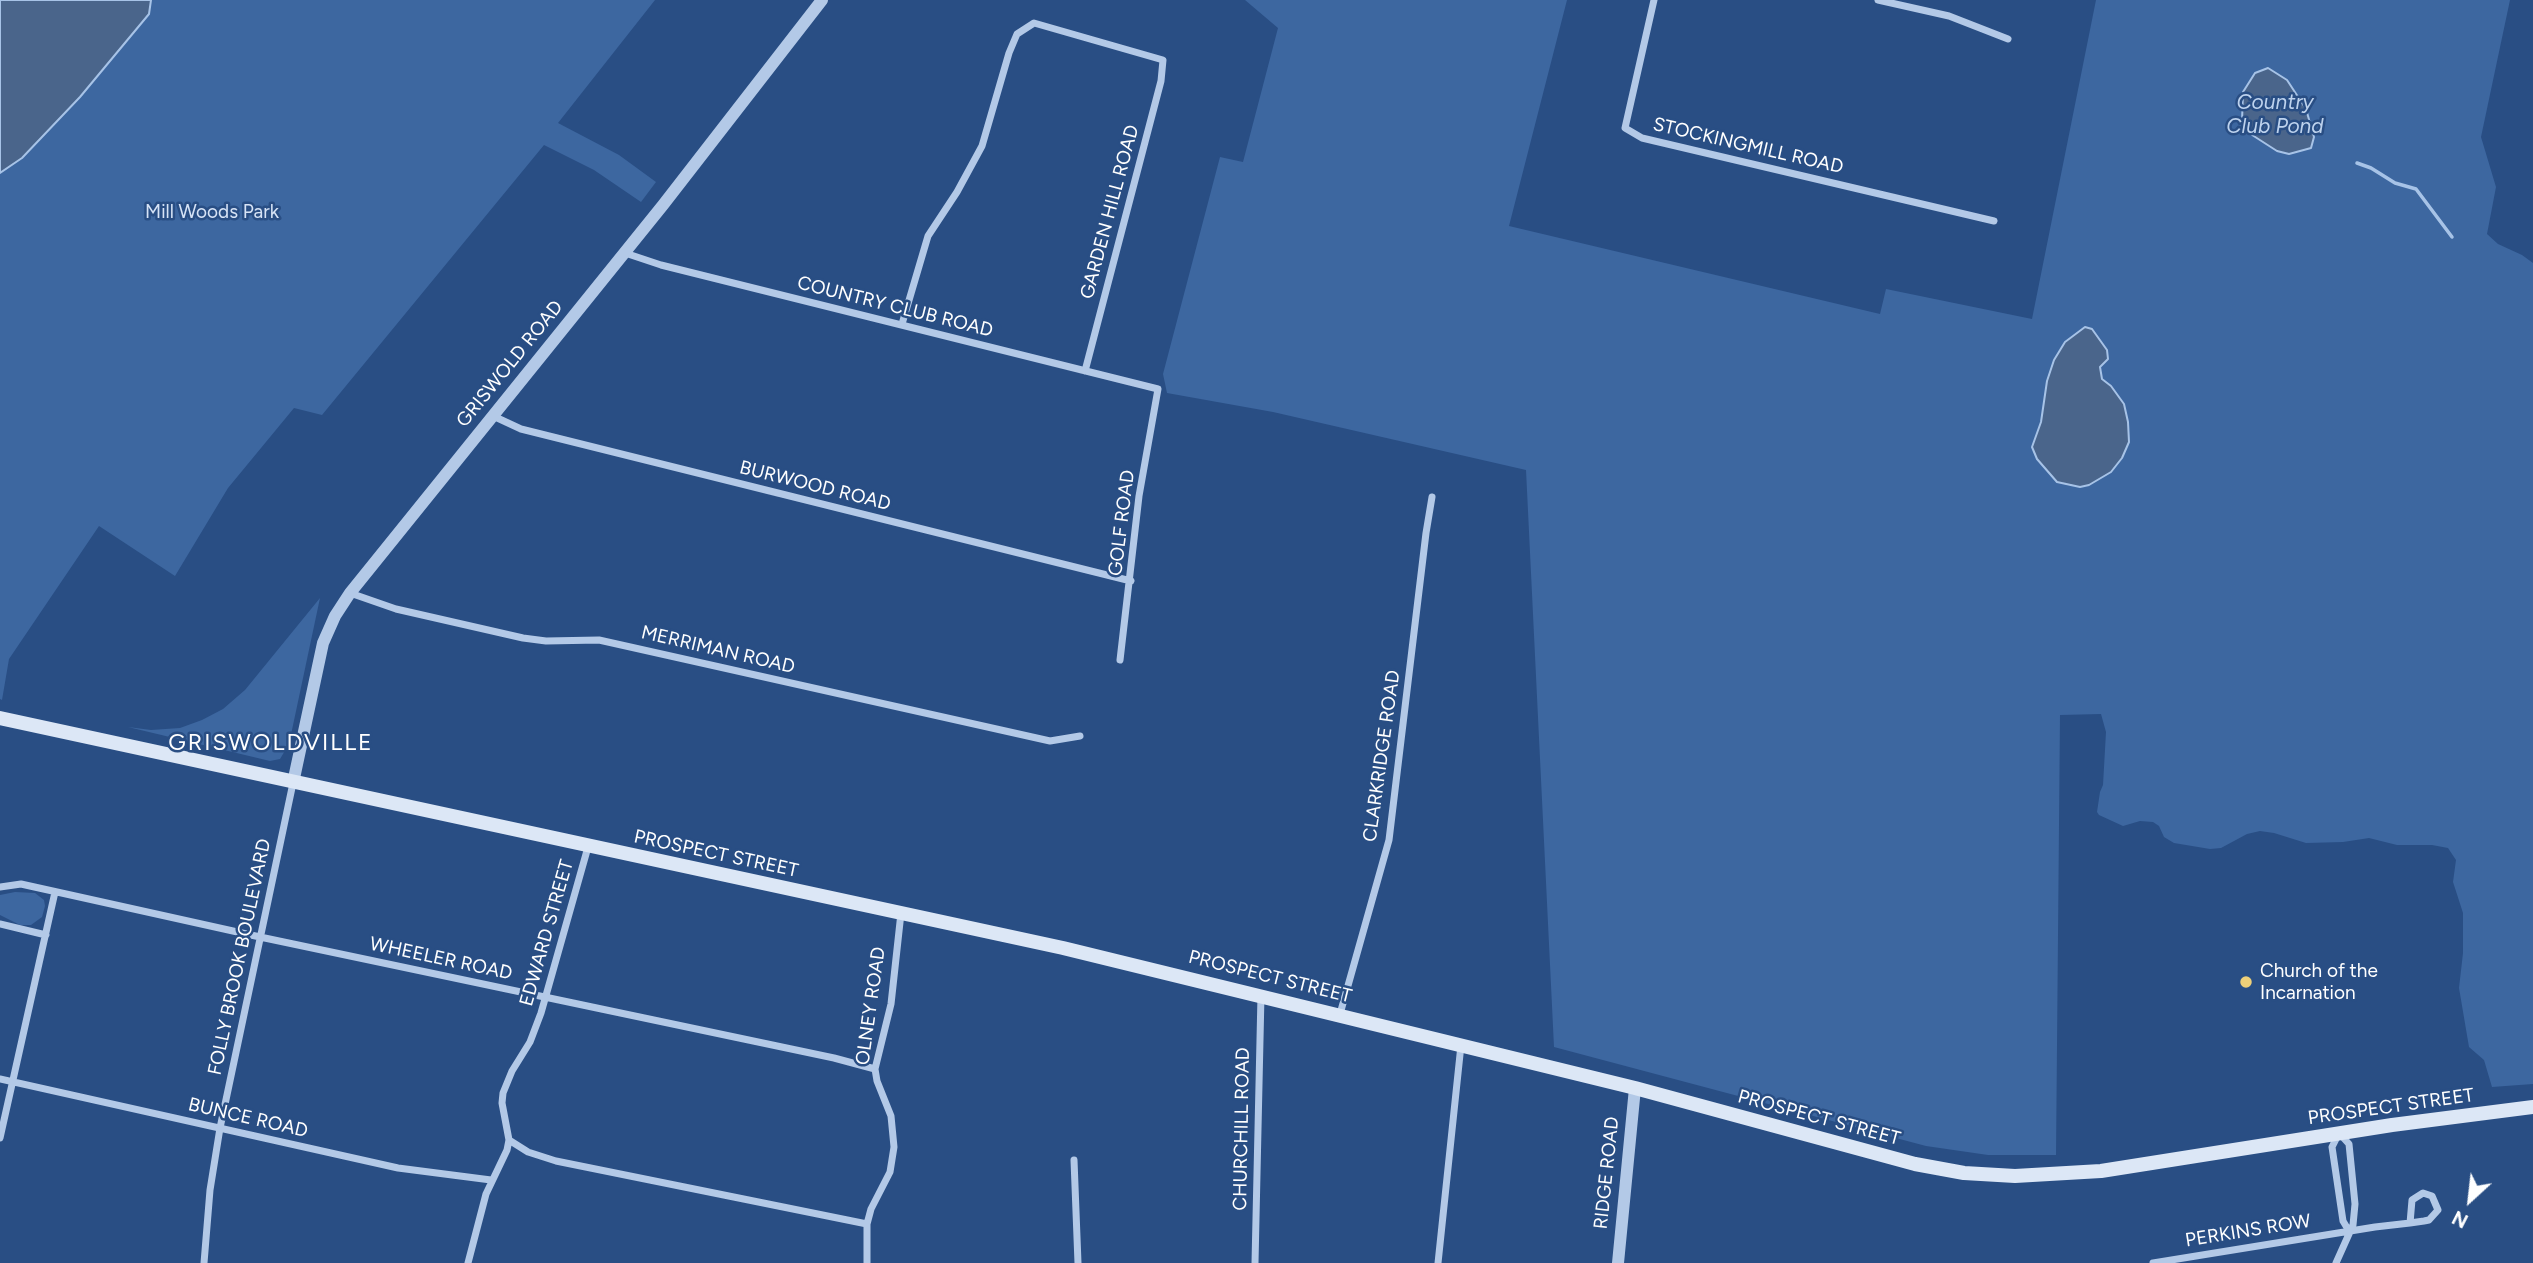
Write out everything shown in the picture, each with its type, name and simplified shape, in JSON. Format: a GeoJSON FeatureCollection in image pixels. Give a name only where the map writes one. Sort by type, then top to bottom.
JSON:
{"type":"FeatureCollection","features":[{"type":"Feature","properties":{"kind":"main road","name":"PROSPECT STREET"},"geometry":{"type":"LineString","coordinates":[[0,718],[901,913],[1261,995],[1635,1088],[1915,1164],[1979,1175],[2039,1176],[2101,1171],[2339,1133],[2533,1107]]}},
{"type":"Feature","properties":{"kind":"street","name":"GRISWOLD ROAD"},"geometry":{"type":"LineString","coordinates":[[293,783],[323,643],[330,625],[350,593],[625,253],[822,0]]}},
{"type":"Feature","properties":{"kind":"street","name":"STOCKINGMILL ROAD"},"geometry":{"type":"LineString","coordinates":[[1654,0],[1625,128],[1642,138],[1994,221]]}},
{"type":"Feature","properties":{"kind":"street"},"geometry":{"type":"LineString","coordinates":[[1878,0],[1949,16],[2008,39]]}},
{"type":"Feature","properties":{"kind":"street","name":"GARDEN HILL ROAD"},"geometry":{"type":"LineString","coordinates":[[902,324],[928,236],[957,192],[982,145],[1017,34],[1034,23],[1163,60],[1157,95],[1085,371]]}},
{"type":"Feature","properties":{"kind":"street","name":"COUNTRY CLUB ROAD"},"geometry":{"type":"LineString","coordinates":[[625,253],[661,265],[1158,389]]}},
{"type":"Feature","properties":{"kind":"street","name":"GOLF ROAD"},"geometry":{"type":"LineString","coordinates":[[1120,660],[1139,496],[1158,389]]}},
{"type":"Feature","properties":{"kind":"street","name":"BURWOOD ROAD"},"geometry":{"type":"LineString","coordinates":[[493,416],[521,429],[1131,581]]}},
{"type":"Feature","properties":{"kind":"street","name":"CLARKRIDGE ROAD"},"geometry":{"type":"LineString","coordinates":[[1340,1014],[1389,840],[1432,497]]}},
{"type":"Feature","properties":{"kind":"street","name":"MERRIMAN ROAD"},"geometry":{"type":"LineString","coordinates":[[350,593],[396,610],[523,638],[546,641],[599,640],[1050,740],[1080,736]]}},
{"type":"Feature","properties":{"kind":"street","name":"FOLLY BROOK BOULEVARD"},"geometry":{"type":"LineString","coordinates":[[204,1263],[210,1190],[220,1128],[293,783]]}},
{"type":"Feature","properties":{"kind":"street","name":"EDWARD STREET"},"geometry":{"type":"LineString","coordinates":[[509,1140],[502,1103],[503,1093],[512,1071],[530,1042],[546,998],[588,847]]}},
{"type":"Feature","properties":{"kind":"street","name":"WHEELER ROAD"},"geometry":{"type":"LineString","coordinates":[[0,887],[21,884],[875,1069]]}},
{"type":"Feature","properties":{"kind":"street"},"geometry":{"type":"LineString","coordinates":[[0,1139],[55,892]]}},
{"type":"Feature","properties":{"kind":"street","name":"OLNEY ROAD"},"geometry":{"type":"LineString","coordinates":[[867,1263],[867,1224],[871,1209],[890,1172],[894,1147],[891,1116],[875,1069],[891,1004],[901,913]]}},
{"type":"Feature","properties":{"kind":"street"},"geometry":{"type":"LineString","coordinates":[[0,924],[46,935]]}},
{"type":"Feature","properties":{"kind":"street","name":"CHURCHILL ROAD"},"geometry":{"type":"LineString","coordinates":[[1255,1263],[1261,995]]}},
{"type":"Feature","properties":{"kind":"street"},"geometry":{"type":"LineString","coordinates":[[1438,1263],[1461,1045]]}},
{"type":"Feature","properties":{"kind":"street","name":"BUNCE ROAD"},"geometry":{"type":"LineString","coordinates":[[0,1079],[420,1172],[491,1180]]}},
{"type":"Feature","properties":{"kind":"street","name":"RIDGE ROAD"},"geometry":{"type":"LineString","coordinates":[[1618,1263],[1635,1088]]}},
{"type":"Feature","properties":{"kind":"street"},"geometry":{"type":"LineString","coordinates":[[2336,1263],[2349,1231],[2354,1218],[2354,1181],[2349,1144],[2339,1133],[2332,1146],[2343,1221],[2349,1231]]}},
{"type":"Feature","properties":{"kind":"street"},"geometry":{"type":"LineString","coordinates":[[468,1263],[491,1180],[503,1159],[509,1140],[528,1152],[556,1161],[867,1224]]}},
{"type":"Feature","properties":{"kind":"street"},"geometry":{"type":"LineString","coordinates":[[1074,1160],[1079,1263]]}},
{"type":"Feature","properties":{"kind":"street"},"geometry":{"type":"LineString","coordinates":[[2423,1193],[2432,1196],[2438,1205],[2433,1218],[2410,1223],[2412,1200],[2423,1193]]}},
{"type":"Feature","properties":{"kind":"street","name":"PERKINS ROW"},"geometry":{"type":"LineString","coordinates":[[2153,1263],[2410,1223]]}},
{"type":"Feature","properties":{"kind":"green space","name":"Mill Woods Park"},"geometry":{"type":"Polygon","coordinates":[[[0,0],[655,0],[558,123],[619,155],[656,182],[641,202],[594,170],[544,145],[322,415],[294,408],[228,488],[175,576],[99,526],[9,659],[2,700],[0,699],[0,0]]]}},
{"type":"Feature","properties":{"kind":"green space"},"geometry":{"type":"Polygon","coordinates":[[[1245,0],[1567,0],[1509,226],[1880,314],[1886,289],[2032,319],[2096,0],[2510,0],[2481,137],[2496,187],[2487,234],[2498,244],[2533,263],[2533,1084],[2492,1087],[2484,1060],[2469,1047],[2459,988],[2463,953],[2463,913],[2453,882],[2456,860],[2448,848],[2397,845],[2369,838],[2306,843],[2260,831],[2247,834],[2221,848],[2210,849],[2174,843],[2164,837],[2159,826],[2153,822],[2140,821],[2123,826],[2097,812],[2103,785],[2106,732],[2101,714],[2060,715],[2056,1155],[1988,1155],[1926,1146],[1554,1047],[1526,470],[1273,412],[1167,393],[1163,374],[1220,157],[1243,162],[1278,28],[1245,0]]]}},
{"type":"Feature","properties":{"kind":"green space"},"geometry":{"type":"Polygon","coordinates":[[[320,598],[289,744],[280,759],[270,761],[128,727],[151,730],[180,728],[223,709],[245,690],[320,598]]]}},
{"type":"Feature","properties":{"kind":"green space"},"geometry":{"type":"Polygon","coordinates":[[[15,892],[35,893],[44,900],[42,917],[31,925],[20,925],[0,915],[0,895],[15,892]]]}},
{"type":"Feature","properties":{"kind":"water"},"geometry":{"type":"Polygon","coordinates":[[[0,0],[151,0],[149,14],[80,97],[22,158],[0,173],[0,0]]]}},
{"type":"Feature","properties":{"kind":"water","name":"Country Club Pond"},"geometry":{"type":"Polygon","coordinates":[[[2268,68],[2287,80],[2306,109],[2314,137],[2311,148],[2289,154],[2277,151],[2249,133],[2242,122],[2243,92],[2255,73],[2268,68]]]}},
{"type":"Feature","properties":{"kind":"water"},"geometry":{"type":"Polygon","coordinates":[[[2085,327],[2092,329],[2107,350],[2108,359],[2100,367],[2102,379],[2111,386],[2124,404],[2129,442],[2122,458],[2111,472],[2089,485],[2080,487],[2057,482],[2037,459],[2032,447],[2041,422],[2047,381],[2054,360],[2065,342],[2085,327]]]}},
{"type":"Feature","properties":{"kind":"waterway"},"geometry":{"type":"LineString","coordinates":[[2357,163],[2395,183],[2416,189],[2452,237]]}},
{"type":"Feature","properties":{"kind":"place","name":"Church of the Incarnation"},"geometry":{"type":"Point","coordinates":[2246,982]}},
{"type":"Feature","properties":{"kind":"district","name":"GRISWOLDVILLE"},"geometry":{"type":"Point","coordinates":[271,743]}}]}
